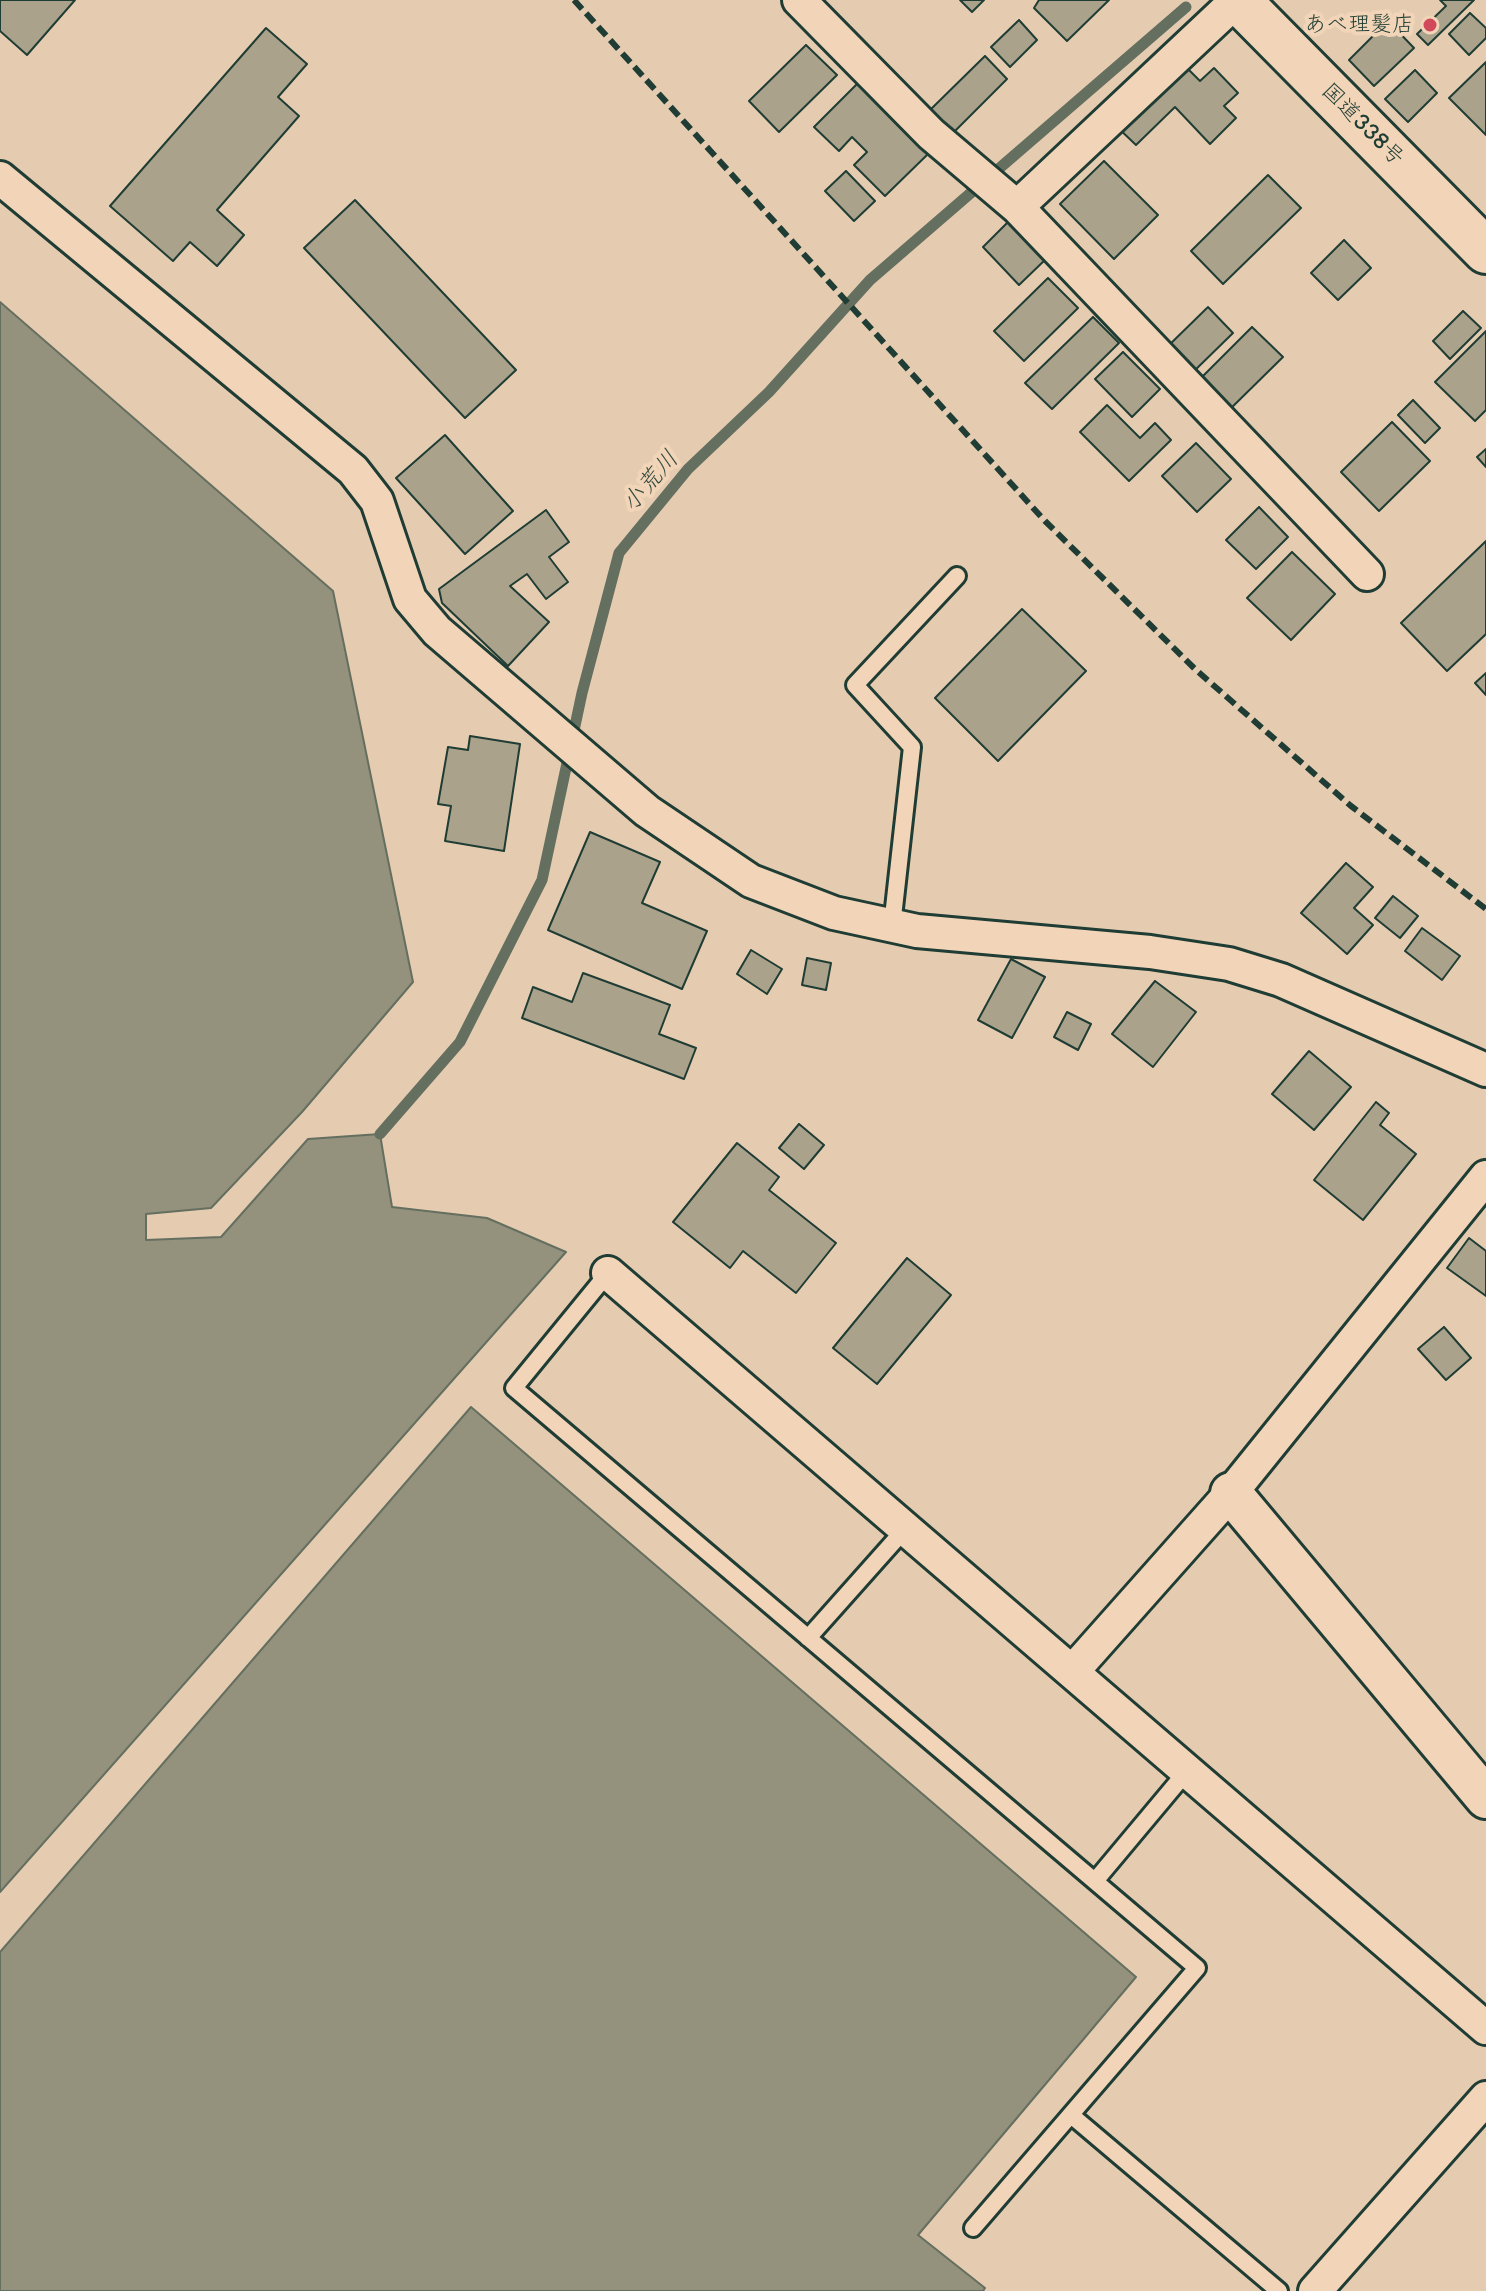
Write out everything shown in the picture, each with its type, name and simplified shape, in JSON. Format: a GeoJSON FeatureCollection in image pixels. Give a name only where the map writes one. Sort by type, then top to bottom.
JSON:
{"type":"FeatureCollection","features":[{"type":"Feature","properties":{"kind":"highway","name":"国道338号"},"geometry":{"type":"LineString","coordinates":[[1237,0],[1486,251]]}},
{"type":"Feature","properties":{"kind":"street"},"geometry":{"type":"LineString","coordinates":[[799,0],[931,134],[1017,207],[1367,574]]}},
{"type":"Feature","properties":{"kind":"street"},"geometry":{"type":"LineString","coordinates":[[1017,207],[1237,0]]}},
{"type":"Feature","properties":{"kind":"street"},"geometry":{"type":"LineString","coordinates":[[0,178],[353,470],[377,501],[410,599],[437,631],[647,811],[751,881],[834,913],[917,931],[1150,952],[1229,964],[1281,980],[1486,1070]]}},
{"type":"Feature","properties":{"kind":"street"},"geometry":{"type":"LineString","coordinates":[[1072,1672],[1231,1493],[1486,1177]]}},
{"type":"Feature","properties":{"kind":"street"},"geometry":{"type":"LineString","coordinates":[[608,1273],[1486,2028]]}},
{"type":"Feature","properties":{"kind":"street"},"geometry":{"type":"LineString","coordinates":[[1231,1493],[1486,1798]]}},
{"type":"Feature","properties":{"kind":"street"},"geometry":{"type":"LineString","coordinates":[[1315,2291],[1486,2098]]}},
{"type":"Feature","properties":{"kind":"lane"},"geometry":{"type":"LineString","coordinates":[[892,926],[912,747],[855,685],[957,576]]}},
{"type":"Feature","properties":{"kind":"lane"},"geometry":{"type":"LineString","coordinates":[[608,1273],[514,1388],[1197,1968],[973,2228]]}},
{"type":"Feature","properties":{"kind":"lane"},"geometry":{"type":"LineString","coordinates":[[808,1638],[905,1529]]}},
{"type":"Feature","properties":{"kind":"lane"},"geometry":{"type":"LineString","coordinates":[[1095,1881],[1187,1771]]}},
{"type":"Feature","properties":{"kind":"lane"},"geometry":{"type":"LineString","coordinates":[[1071,2115],[1279,2291]]}},
{"type":"Feature","properties":{"kind":"shaded area"},"geometry":{"type":"Polygon","coordinates":[[[0,302],[333,591],[413,982],[302,1112],[211,1208],[146,1214],[146,1240],[221,1237],[308,1139],[380,1134],[392,1207],[487,1218],[566,1252],[0,1892],[0,302]]]}},
{"type":"Feature","properties":{"kind":"shaded area"},"geometry":{"type":"Polygon","coordinates":[[[471,1407],[1136,1977],[918,2235],[985,2288],[983,2291],[0,2291],[0,1952],[471,1407]]]}},
{"type":"Feature","properties":{"kind":"building"},"geometry":{"type":"Polygon","coordinates":[[[0,0],[75,0],[27,55],[0,31],[0,0]]]}},
{"type":"Feature","properties":{"kind":"building"},"geometry":{"type":"Polygon","coordinates":[[[960,0],[984,0],[972,12],[960,0]]]}},
{"type":"Feature","properties":{"kind":"building"},"geometry":{"type":"Polygon","coordinates":[[[1039,0],[1109,0],[1067,41],[1034,8],[1039,0]]]}},
{"type":"Feature","properties":{"kind":"building"},"geometry":{"type":"Polygon","coordinates":[[[1440,0],[1474,0],[1428,45],[1417,34],[1446,6],[1440,0]]]}},
{"type":"Feature","properties":{"kind":"building"},"geometry":{"type":"Polygon","coordinates":[[[1470,13],[1486,28],[1486,38],[1469,55],[1449,34],[1470,13]]]}},
{"type":"Feature","properties":{"kind":"building"},"geometry":{"type":"Polygon","coordinates":[[[1019,20],[1037,40],[1010,67],[991,47],[1019,20]]]}},
{"type":"Feature","properties":{"kind":"building"},"geometry":{"type":"Polygon","coordinates":[[[1388,21],[1414,48],[1374,86],[1349,60],[1388,21]]]}},
{"type":"Feature","properties":{"kind":"building"},"geometry":{"type":"Polygon","coordinates":[[[266,28],[307,64],[278,97],[299,116],[217,210],[244,235],[217,266],[190,242],[173,261],[110,206],[266,28]]]}},
{"type":"Feature","properties":{"kind":"building"},"geometry":{"type":"Polygon","coordinates":[[[806,45],[837,75],[779,132],[749,101],[806,45]]]}},
{"type":"Feature","properties":{"kind":"building"},"geometry":{"type":"Polygon","coordinates":[[[985,56],[1007,79],[951,135],[928,112],[985,56]]]}},
{"type":"Feature","properties":{"kind":"building"},"geometry":{"type":"Polygon","coordinates":[[[1180,61],[1200,81],[1214,68],[1238,93],[1224,106],[1236,118],[1210,144],[1175,107],[1136,145],[1115,125],[1180,61]]]}},
{"type":"Feature","properties":{"kind":"building"},"geometry":{"type":"Polygon","coordinates":[[[1486,62],[1486,135],[1449,98],[1486,62]]]}},
{"type":"Feature","properties":{"kind":"building"},"geometry":{"type":"Polygon","coordinates":[[[1415,70],[1437,93],[1408,122],[1385,99],[1415,70]]]}},
{"type":"Feature","properties":{"kind":"building"},"geometry":{"type":"Polygon","coordinates":[[[858,83],[928,154],[885,196],[854,165],[867,152],[852,137],[839,151],[814,127],[858,83]]]}},
{"type":"Feature","properties":{"kind":"building"},"geometry":{"type":"Polygon","coordinates":[[[1104,161],[1158,215],[1114,259],[1060,204],[1104,161]]]}},
{"type":"Feature","properties":{"kind":"building"},"geometry":{"type":"Polygon","coordinates":[[[846,171],[875,201],[854,221],[825,191],[846,171]]]}},
{"type":"Feature","properties":{"kind":"building"},"geometry":{"type":"Polygon","coordinates":[[[1268,175],[1301,208],[1223,284],[1191,251],[1268,175]]]}},
{"type":"Feature","properties":{"kind":"building"},"geometry":{"type":"Polygon","coordinates":[[[355,200],[516,370],[465,418],[304,248],[355,200]]]}},
{"type":"Feature","properties":{"kind":"building"},"geometry":{"type":"Polygon","coordinates":[[[1010,220],[1047,258],[1019,285],[983,247],[1010,220]]]}},
{"type":"Feature","properties":{"kind":"building"},"geometry":{"type":"Polygon","coordinates":[[[1344,240],[1371,268],[1338,300],[1311,273],[1344,240]]]}},
{"type":"Feature","properties":{"kind":"building"},"geometry":{"type":"Polygon","coordinates":[[[1048,278],[1078,308],[1024,361],[994,331],[1048,278]]]}},
{"type":"Feature","properties":{"kind":"building"},"geometry":{"type":"Polygon","coordinates":[[[1208,307],[1233,333],[1188,377],[1163,351],[1208,307]]]}},
{"type":"Feature","properties":{"kind":"building"},"geometry":{"type":"Polygon","coordinates":[[[1463,311],[1481,328],[1450,359],[1433,341],[1463,311]]]}},
{"type":"Feature","properties":{"kind":"building"},"geometry":{"type":"Polygon","coordinates":[[[1093,317],[1119,343],[1052,409],[1025,383],[1093,317]]]}},
{"type":"Feature","properties":{"kind":"building"},"geometry":{"type":"Polygon","coordinates":[[[1252,327],[1283,357],[1221,418],[1191,388],[1252,327]]]}},
{"type":"Feature","properties":{"kind":"building"},"geometry":{"type":"Polygon","coordinates":[[[1486,331],[1486,410],[1475,421],[1435,382],[1486,331]]]}},
{"type":"Feature","properties":{"kind":"building"},"geometry":{"type":"Polygon","coordinates":[[[1123,352],[1160,389],[1132,417],[1095,379],[1123,352]]]}},
{"type":"Feature","properties":{"kind":"building"},"geometry":{"type":"Polygon","coordinates":[[[1413,400],[1440,428],[1425,443],[1398,415],[1413,400]]]}},
{"type":"Feature","properties":{"kind":"building"},"geometry":{"type":"Polygon","coordinates":[[[1107,405],[1140,438],[1155,423],[1171,440],[1129,481],[1080,432],[1107,405]]]}},
{"type":"Feature","properties":{"kind":"building"},"geometry":{"type":"Polygon","coordinates":[[[1392,422],[1430,461],[1379,511],[1341,472],[1392,422]]]}},
{"type":"Feature","properties":{"kind":"building"},"geometry":{"type":"Polygon","coordinates":[[[445,435],[513,511],[465,554],[396,478],[445,435]]]}},
{"type":"Feature","properties":{"kind":"building"},"geometry":{"type":"Polygon","coordinates":[[[1196,443],[1231,479],[1197,512],[1162,476],[1196,443]]]}},
{"type":"Feature","properties":{"kind":"building"},"geometry":{"type":"Polygon","coordinates":[[[1486,449],[1486,467],[1477,457],[1486,449]]]}},
{"type":"Feature","properties":{"kind":"building"},"geometry":{"type":"Polygon","coordinates":[[[1259,507],[1288,537],[1256,569],[1226,540],[1259,507]]]}},
{"type":"Feature","properties":{"kind":"building"},"geometry":{"type":"Polygon","coordinates":[[[546,510],[569,542],[549,557],[568,582],[546,599],[527,574],[510,586],[549,622],[508,666],[442,603],[439,589],[546,510]]]}},
{"type":"Feature","properties":{"kind":"building"},"geometry":{"type":"Polygon","coordinates":[[[1486,541],[1486,634],[1447,671],[1401,623],[1486,541]]]}},
{"type":"Feature","properties":{"kind":"building"},"geometry":{"type":"Polygon","coordinates":[[[1292,552],[1335,594],[1291,640],[1247,598],[1292,552]]]}},
{"type":"Feature","properties":{"kind":"building"},"geometry":{"type":"Polygon","coordinates":[[[1022,609],[1086,671],[998,761],[935,698],[1022,609]]]}},
{"type":"Feature","properties":{"kind":"building"},"geometry":{"type":"Polygon","coordinates":[[[1486,673],[1486,695],[1475,683],[1486,673]]]}},
{"type":"Feature","properties":{"kind":"building"},"geometry":{"type":"Polygon","coordinates":[[[470,736],[520,744],[504,851],[445,841],[451,806],[438,804],[448,747],[468,750],[470,736]]]}},
{"type":"Feature","properties":{"kind":"building"},"geometry":{"type":"Polygon","coordinates":[[[590,832],[660,862],[642,903],[707,931],[682,989],[548,930],[590,832]]]}},
{"type":"Feature","properties":{"kind":"building"},"geometry":{"type":"Polygon","coordinates":[[[1346,863],[1373,887],[1354,908],[1373,925],[1347,954],[1301,913],[1346,863]]]}},
{"type":"Feature","properties":{"kind":"building"},"geometry":{"type":"Polygon","coordinates":[[[1393,896],[1418,916],[1400,938],[1375,918],[1393,896]]]}},
{"type":"Feature","properties":{"kind":"building"},"geometry":{"type":"Polygon","coordinates":[[[1422,928],[1460,956],[1442,980],[1405,951],[1422,928]]]}},
{"type":"Feature","properties":{"kind":"building"},"geometry":{"type":"Polygon","coordinates":[[[751,950],[782,969],[767,994],[737,974],[751,950]]]}},
{"type":"Feature","properties":{"kind":"building"},"geometry":{"type":"Polygon","coordinates":[[[807,958],[831,963],[826,990],[802,985],[807,958]]]}},
{"type":"Feature","properties":{"kind":"building"},"geometry":{"type":"Polygon","coordinates":[[[1011,959],[1045,977],[1012,1038],[978,1020],[1011,959]]]}},
{"type":"Feature","properties":{"kind":"building"},"geometry":{"type":"Polygon","coordinates":[[[583,973],[670,1005],[659,1034],[696,1048],[684,1079],[522,1018],[533,987],[572,1002],[583,973]]]}},
{"type":"Feature","properties":{"kind":"building"},"geometry":{"type":"Polygon","coordinates":[[[1155,981],[1196,1012],[1153,1067],[1112,1034],[1155,981]]]}},
{"type":"Feature","properties":{"kind":"building"},"geometry":{"type":"Polygon","coordinates":[[[1067,1012],[1091,1024],[1078,1050],[1054,1037],[1067,1012]]]}},
{"type":"Feature","properties":{"kind":"building"},"geometry":{"type":"Polygon","coordinates":[[[1309,1051],[1351,1087],[1314,1130],[1272,1094],[1309,1051]]]}},
{"type":"Feature","properties":{"kind":"building"},"geometry":{"type":"Polygon","coordinates":[[[1376,1102],[1389,1113],[1380,1125],[1416,1154],[1363,1220],[1314,1180],[1376,1102]]]}},
{"type":"Feature","properties":{"kind":"building"},"geometry":{"type":"Polygon","coordinates":[[[799,1124],[824,1145],[804,1169],[779,1148],[799,1124]]]}},
{"type":"Feature","properties":{"kind":"building"},"geometry":{"type":"Polygon","coordinates":[[[737,1143],[779,1177],[769,1190],[836,1243],[796,1293],[743,1251],[730,1268],[673,1222],[737,1143]]]}},
{"type":"Feature","properties":{"kind":"building"},"geometry":{"type":"Polygon","coordinates":[[[1469,1238],[1486,1251],[1486,1296],[1447,1268],[1469,1238]]]}},
{"type":"Feature","properties":{"kind":"building"},"geometry":{"type":"Polygon","coordinates":[[[907,1258],[951,1295],[877,1384],[833,1348],[907,1258]]]}},
{"type":"Feature","properties":{"kind":"building"},"geometry":{"type":"Polygon","coordinates":[[[1444,1327],[1471,1358],[1446,1380],[1418,1349],[1444,1327]]]}},
{"type":"Feature","properties":{"kind":"waterway","name":"小荒川"},"geometry":{"type":"LineString","coordinates":[[380,1134],[460,1042],[542,880],[582,693],[619,553],[688,469],[769,392],[870,280],[1186,7]]}},
{"type":"Feature","properties":{"kind":"railway"},"geometry":{"type":"LineString","coordinates":[[574,0],[1045,521],[1195,669],[1351,806],[1486,909]]}},
{"type":"Feature","properties":{"kind":"place","name":"あべ理髪店"},"geometry":{"type":"Point","coordinates":[1430,25]}}]}
